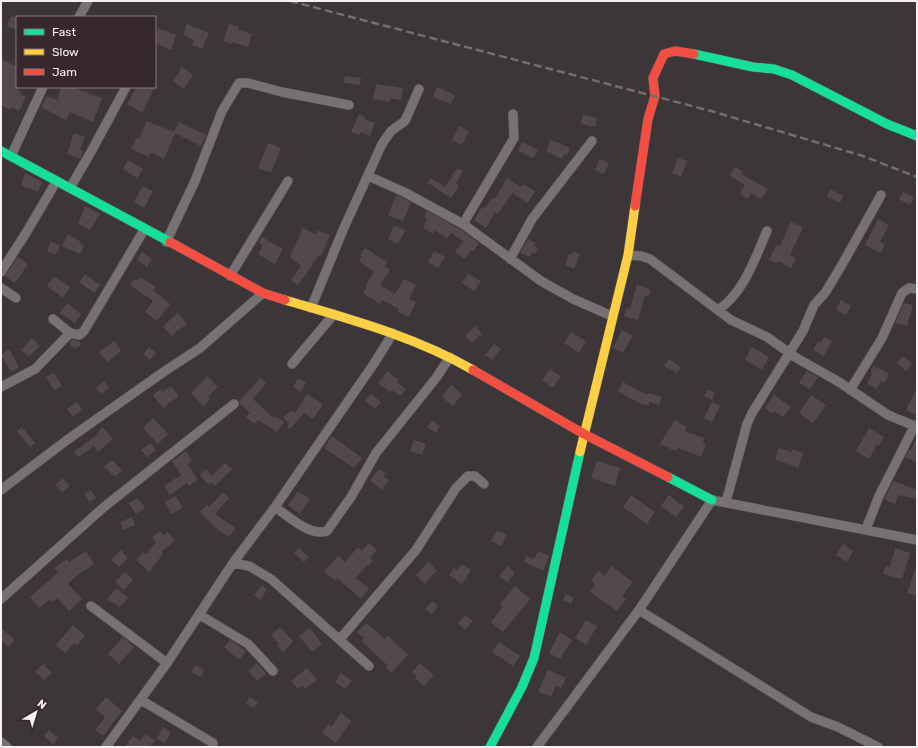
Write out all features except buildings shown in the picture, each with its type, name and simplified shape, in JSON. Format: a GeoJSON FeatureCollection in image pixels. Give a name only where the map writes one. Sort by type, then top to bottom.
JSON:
{"type":"FeatureCollection","features":[{"type":"Feature","properties":{"kind":"street"},"geometry":{"type":"LineString","coordinates":[[80,16],[88,1]]}},
{"type":"Feature","properties":{"kind":"street"},"geometry":{"type":"LineString","coordinates":[[490,747],[522,687],[534,658],[584,434],[628,255],[648,119],[655,96],[654,78],[659,62],[664,54],[675,51],[753,67],[774,69],[792,75],[887,124],[917,136]]}},
{"type":"Feature","properties":{"kind":"street"},"geometry":{"type":"LineString","coordinates":[[166,242],[195,181],[222,111],[239,83],[248,83],[282,92],[348,105]]}},
{"type":"Feature","properties":{"kind":"street"},"geometry":{"type":"LineString","coordinates":[[10,156],[43,88]]}},
{"type":"Feature","properties":{"kind":"street"},"geometry":{"type":"LineString","coordinates":[[70,188],[125,88]]}},
{"type":"Feature","properties":{"kind":"street"},"geometry":{"type":"LineString","coordinates":[[311,308],[343,230],[382,144],[391,131],[405,121],[419,89]]}},
{"type":"Feature","properties":{"kind":"street"},"geometry":{"type":"LineString","coordinates":[[463,224],[514,138],[513,114]]}},
{"type":"Feature","properties":{"kind":"street"},"geometry":{"type":"LineString","coordinates":[[510,259],[532,219],[592,141]]}},
{"type":"Feature","properties":{"kind":"street"},"geometry":{"type":"LineString","coordinates":[[1,151],[166,242],[263,293],[393,333],[450,357],[584,434],[712,500],[917,540]]}},
{"type":"Feature","properties":{"kind":"street"},"geometry":{"type":"LineString","coordinates":[[368,176],[404,192],[463,224],[510,259],[564,295],[612,316]]}},
{"type":"Feature","properties":{"kind":"street"},"geometry":{"type":"LineString","coordinates":[[230,276],[288,181]]}},
{"type":"Feature","properties":{"kind":"street"},"geometry":{"type":"LineString","coordinates":[[1,272],[26,234],[56,182]]}},
{"type":"Feature","properties":{"kind":"street"},"geometry":{"type":"LineString","coordinates":[[726,502],[747,424],[803,331],[814,306],[825,293],[843,263],[881,194]]}},
{"type":"Feature","properties":{"kind":"street"},"geometry":{"type":"LineString","coordinates":[[54,319],[70,333],[79,335],[84,331],[144,230]]}},
{"type":"Feature","properties":{"kind":"street"},"geometry":{"type":"LineString","coordinates":[[718,310],[727,303],[742,284],[767,231]]}},
{"type":"Feature","properties":{"kind":"street"},"geometry":{"type":"LineString","coordinates":[[628,255],[641,256],[650,259],[738,324],[773,340],[789,352],[888,415],[916,426],[879,496],[866,529]]}},
{"type":"Feature","properties":{"kind":"street"},"geometry":{"type":"LineString","coordinates":[[1,288],[16,298]]}},
{"type":"Feature","properties":{"kind":"street"},"geometry":{"type":"LineString","coordinates":[[850,390],[882,338],[902,293],[909,288],[917,289]]}},
{"type":"Feature","properties":{"kind":"street"},"geometry":{"type":"LineString","coordinates":[[1,490],[67,440],[162,372],[200,348],[263,293]]}},
{"type":"Feature","properties":{"kind":"street"},"geometry":{"type":"LineString","coordinates":[[292,364],[334,314]]}},
{"type":"Feature","properties":{"kind":"street"},"geometry":{"type":"LineString","coordinates":[[1,388],[35,369],[70,333]]}},
{"type":"Feature","properties":{"kind":"street"},"geometry":{"type":"LineString","coordinates":[[106,747],[167,663],[233,563],[275,507],[375,362],[393,333]]}},
{"type":"Feature","properties":{"kind":"street"},"geometry":{"type":"LineString","coordinates":[[275,507],[312,531],[321,533],[327,531],[351,497],[376,453],[436,378],[450,357]]}},
{"type":"Feature","properties":{"kind":"street"},"geometry":{"type":"LineString","coordinates":[[1,599],[104,507],[234,404]]}},
{"type":"Feature","properties":{"kind":"street"},"geometry":{"type":"LineString","coordinates":[[340,639],[416,550],[456,488],[468,476],[475,476],[484,484]]}},
{"type":"Feature","properties":{"kind":"street"},"geometry":{"type":"LineString","coordinates":[[537,747],[639,610],[712,500]]}},
{"type":"Feature","properties":{"kind":"street"},"geometry":{"type":"LineString","coordinates":[[233,563],[249,566],[271,579],[369,666]]}},
{"type":"Feature","properties":{"kind":"street"},"geometry":{"type":"LineString","coordinates":[[91,606],[167,663]]}},
{"type":"Feature","properties":{"kind":"street"},"geometry":{"type":"LineString","coordinates":[[639,610],[811,717],[838,727],[878,747]]}},
{"type":"Feature","properties":{"kind":"street"},"geometry":{"type":"LineString","coordinates":[[200,615],[248,644],[273,671]]}},
{"type":"Feature","properties":{"kind":"street"},"geometry":{"type":"LineString","coordinates":[[141,700],[214,743]]}},
{"type":"Feature","properties":{"kind":"street"},"geometry":{"type":"LineString","coordinates":[[1,742],[7,747]]}},
{"type":"Feature","properties":{"kind":"railway"},"geometry":{"type":"LineString","coordinates":[[290,1],[711,111],[863,156],[917,177]]}},
{"type":"Feature","properties":{"kind":"traffic: fast"},"geometry":{"type":"LineString","coordinates":[[694,54],[753,67],[774,69],[792,75],[887,124],[917,136]]}},
{"type":"Feature","properties":{"kind":"traffic: fast"},"geometry":{"type":"LineString","coordinates":[[1,151],[170,242]]}},
{"type":"Feature","properties":{"kind":"traffic: fast"},"geometry":{"type":"LineString","coordinates":[[490,747],[522,687],[534,658],[580,452]]}},
{"type":"Feature","properties":{"kind":"traffic: fast"},"geometry":{"type":"LineString","coordinates":[[668,477],[712,500]]}},
{"type":"Feature","properties":{"kind":"traffic: slow"},"geometry":{"type":"LineString","coordinates":[[580,452],[628,255],[635,206]]}},
{"type":"Feature","properties":{"kind":"traffic: slow"},"geometry":{"type":"LineString","coordinates":[[285,300],[381,329],[428,347],[473,370]]}},
{"type":"Feature","properties":{"kind":"traffic: jam"},"geometry":{"type":"LineString","coordinates":[[635,206],[648,119],[655,96],[653,78],[664,54],[675,51],[694,54]]}},
{"type":"Feature","properties":{"kind":"traffic: jam"},"geometry":{"type":"LineString","coordinates":[[170,242],[263,293],[285,300]]}},
{"type":"Feature","properties":{"kind":"traffic: jam"},"geometry":{"type":"LineString","coordinates":[[473,370],[584,434],[668,477]]}}]}
